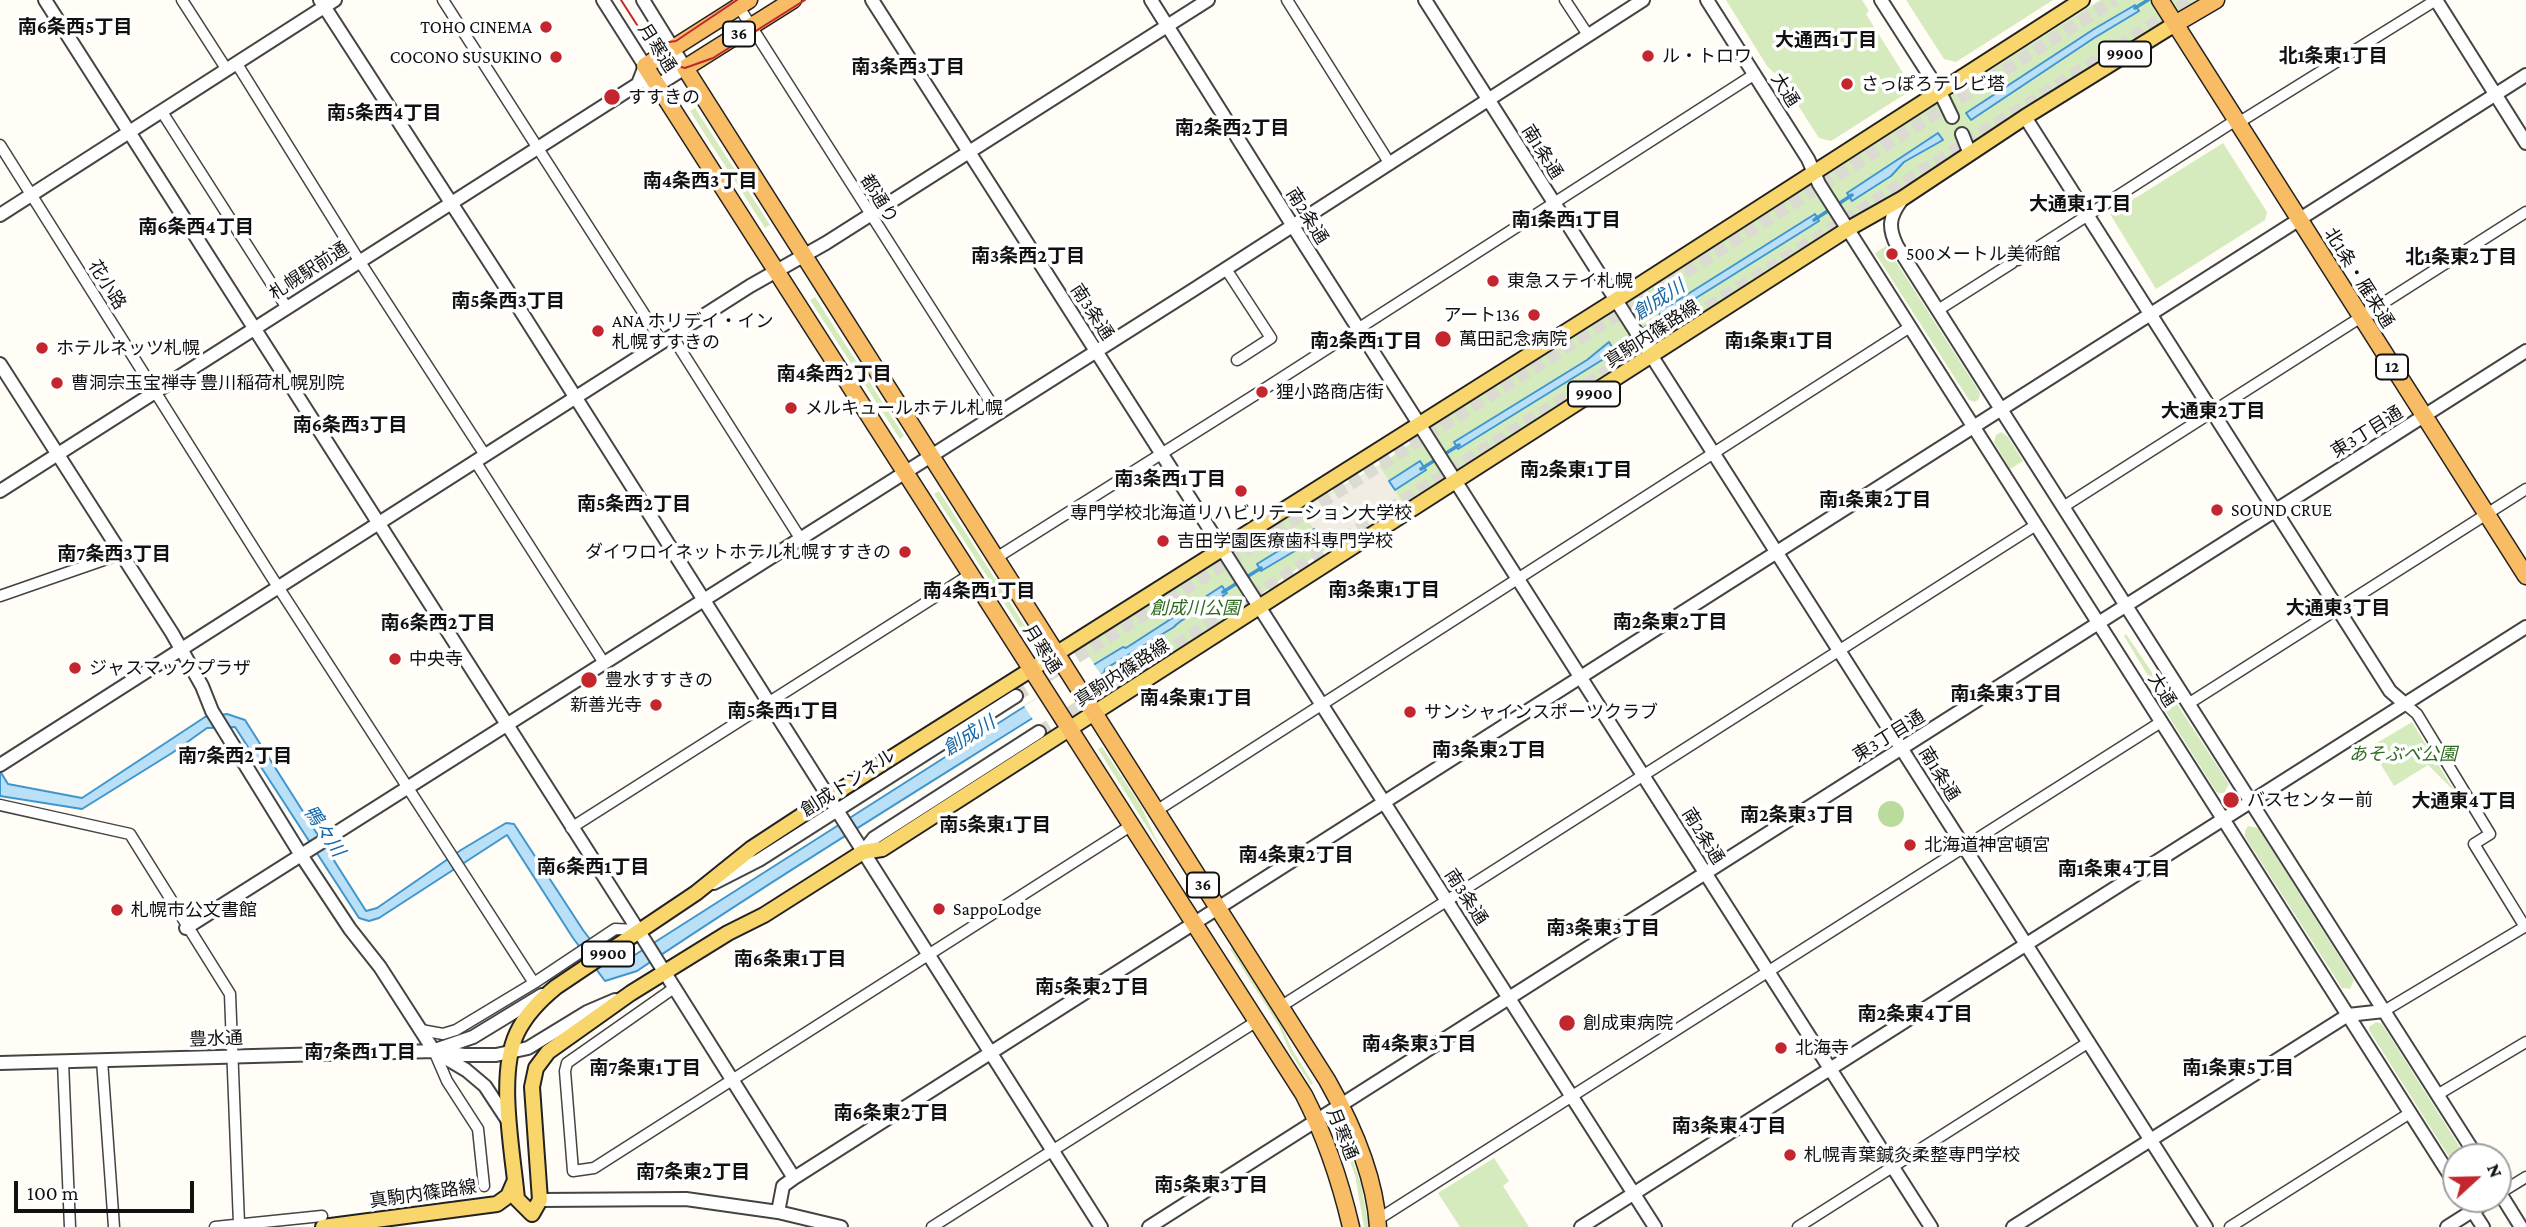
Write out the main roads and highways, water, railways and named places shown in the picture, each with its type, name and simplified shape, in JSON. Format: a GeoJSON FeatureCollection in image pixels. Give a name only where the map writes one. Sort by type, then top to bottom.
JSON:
{"type":"FeatureCollection","features":[{"type":"Feature","properties":{"kind":"highway","name":"月寒通"},"geometry":{"type":"LineString","coordinates":[[793,0],[685,68],[1341,1104],[1368,1175],[1378,1223]]}},
{"type":"Feature","properties":{"kind":"highway"},"geometry":{"type":"LineString","coordinates":[[2175,24],[2216,0]]}},
{"type":"Feature","properties":{"kind":"highway","name":"北1条・雁来通"},"geometry":{"type":"LineString","coordinates":[[2160,1],[2526,576]]}},
{"type":"Feature","properties":{"kind":"highway","name":"月寒通"},"geometry":{"type":"LineString","coordinates":[[741,2],[645,66],[1304,1095],[1317,1120],[1342,1186],[1351,1227]]}},
{"type":"Feature","properties":{"kind":"main road","name":"9900"},"geometry":{"type":"LineString","coordinates":[[533,1221],[517,1199],[507,1085],[510,1052],[524,1021],[543,998],[695,893],[752,848],[829,798],[1616,300],[2082,0]]}},
{"type":"Feature","properties":{"kind":"main road","name":"真駒内篠路線"},"geometry":{"type":"LineString","coordinates":[[533,1221],[540,1200],[532,1099],[536,1068],[554,1046],[602,1016],[660,967],[764,915],[863,852],[882,849],[1848,229],[1903,198],[2025,117],[2175,24]]}},
{"type":"Feature","properties":{"kind":"main road","name":"真駒内篠路線"},"geometry":{"type":"LineString","coordinates":[[322,1221],[497,1204],[508,1196],[515,1179]]}},
{"type":"Feature","properties":{"kind":"water"},"geometry":{"type":"Polygon","coordinates":[[[2135,5],[2139,11],[1971,120],[1966,113],[2094,29],[2135,5]]]}},
{"type":"Feature","properties":{"kind":"water"},"geometry":{"type":"Polygon","coordinates":[[[1938,133],[1943,140],[1904,162],[1891,176],[1852,201],[1847,193],[1938,133]]]}},
{"type":"Feature","properties":{"kind":"water"},"geometry":{"type":"Polygon","coordinates":[[[1815,214],[1819,221],[1669,315],[1664,321],[1657,310],[1672,304],[1815,214]]]}},
{"type":"Feature","properties":{"kind":"water"},"geometry":{"type":"Polygon","coordinates":[[[1609,342],[1615,352],[1458,449],[1454,442],[1587,360],[1609,342]]]}},
{"type":"Feature","properties":{"kind":"water"},"geometry":{"type":"Polygon","coordinates":[[[1420,461],[1426,470],[1395,490],[1389,481],[1420,461]]]}},
{"type":"Feature","properties":{"kind":"water"},"geometry":{"type":"Polygon","coordinates":[[[1314,529],[1318,536],[1315,539],[1261,571],[1257,564],[1314,529]]]}},
{"type":"Feature","properties":{"kind":"water"},"geometry":{"type":"Polygon","coordinates":[[[1222,586],[1227,593],[1105,669],[1104,673],[637,971],[605,981],[573,938],[507,835],[379,918],[369,921],[359,918],[235,727],[207,728],[82,809],[0,796],[0,771],[8,784],[82,798],[205,717],[227,714],[245,720],[366,911],[377,908],[461,850],[506,823],[514,824],[583,930],[610,966],[630,958],[1019,710],[1123,647],[1126,648],[1222,586]]]}},
{"type":"Feature","properties":{"kind":"waterway","name":"創成川"},"geometry":{"type":"LineString","coordinates":[[2135,8],[2148,0]]}},
{"type":"Feature","properties":{"kind":"waterway","name":"創成川"},"geometry":{"type":"LineString","coordinates":[[1814,220],[1852,195]]}},
{"type":"Feature","properties":{"kind":"waterway","name":"創成川"},"geometry":{"type":"LineString","coordinates":[[1640,331],[1664,316]]}},
{"type":"Feature","properties":{"kind":"waterway","name":"創成川"},"geometry":{"type":"LineString","coordinates":[[1611,350],[1634,335]]}},
{"type":"Feature","properties":{"kind":"waterway","name":"創成川"},"geometry":{"type":"LineString","coordinates":[[1421,469],[1459,445]]}},
{"type":"Feature","properties":{"kind":"waterway","name":"創成川"},"geometry":{"type":"LineString","coordinates":[[1223,592],[1261,568]]}},
{"type":"Feature","properties":{"kind":"tunnel"},"geometry":{"type":"LineString","coordinates":[[1016,696],[2115,0]]}},
{"type":"Feature","properties":{"kind":"tunnel"},"geometry":{"type":"LineString","coordinates":[[1039,732],[2191,0]]}},
{"type":"Feature","properties":{"kind":"tram line"},"geometry":{"type":"LineString","coordinates":[[621,0],[655,53],[670,64],[685,68],[713,58],[805,0]]}},
{"type":"Feature","properties":{"kind":"tram line"},"geometry":{"type":"LineString","coordinates":[[645,32],[662,43],[676,41],[737,0]]}},
{"type":"Feature","properties":{"kind":"place","name":"TOHO CINEMA"},"geometry":{"type":"Point","coordinates":[546,27]}},
{"type":"Feature","properties":{"kind":"place","name":"ル・トロワ"},"geometry":{"type":"Point","coordinates":[1648,56]}},
{"type":"Feature","properties":{"kind":"place","name":"COCONO SUSUKINO"},"geometry":{"type":"Point","coordinates":[556,57]}},
{"type":"Feature","properties":{"kind":"place","name":"さっぽろテレビ塔"},"geometry":{"type":"Point","coordinates":[1847,84]}},
{"type":"Feature","properties":{"kind":"place","name":"すすきの"},"geometry":{"type":"Point","coordinates":[612,97]}},
{"type":"Feature","properties":{"kind":"place","name":"500メートル美術館"},"geometry":{"type":"Point","coordinates":[1892,254]}},
{"type":"Feature","properties":{"kind":"place","name":"東急ステイ札幌"},"geometry":{"type":"Point","coordinates":[1493,281]}},
{"type":"Feature","properties":{"kind":"place","name":"アート136"},"geometry":{"type":"Point","coordinates":[1534,315]}},
{"type":"Feature","properties":{"kind":"place","name":"ANA ホリデイ・イン 札幌すすきの"},"geometry":{"type":"Point","coordinates":[598,331]}},
{"type":"Feature","properties":{"kind":"place","name":"萬田記念病院"},"geometry":{"type":"Point","coordinates":[1443,339]}},
{"type":"Feature","properties":{"kind":"place","name":"ホテルネッツ札幌"},"geometry":{"type":"Point","coordinates":[42,348]}},
{"type":"Feature","properties":{"kind":"place","name":"曹洞宗玉宝禅寺 豊川稲荷札幌別院"},"geometry":{"type":"Point","coordinates":[57,383]}},
{"type":"Feature","properties":{"kind":"place","name":"狸小路商店街"},"geometry":{"type":"Point","coordinates":[1262,392]}},
{"type":"Feature","properties":{"kind":"place","name":"メルキュールホテル札幌"},"geometry":{"type":"Point","coordinates":[791,408]}},
{"type":"Feature","properties":{"kind":"place","name":"専門学校北海道リハビリテーション大学校"},"geometry":{"type":"Point","coordinates":[1241,491]}},
{"type":"Feature","properties":{"kind":"place","name":"SOUND CRUE"},"geometry":{"type":"Point","coordinates":[2217,510]}},
{"type":"Feature","properties":{"kind":"place","name":"吉田学園医療歯科専門学校"},"geometry":{"type":"Point","coordinates":[1163,541]}},
{"type":"Feature","properties":{"kind":"place","name":"ダイワロイネットホテル札幌すすきの"},"geometry":{"type":"Point","coordinates":[905,552]}},
{"type":"Feature","properties":{"kind":"place","name":"中央寺"},"geometry":{"type":"Point","coordinates":[395,659]}},
{"type":"Feature","properties":{"kind":"place","name":"ジャスマックプラザ"},"geometry":{"type":"Point","coordinates":[75,668]}},
{"type":"Feature","properties":{"kind":"place","name":"豊水すすきの"},"geometry":{"type":"Point","coordinates":[589,680]}},
{"type":"Feature","properties":{"kind":"place","name":"新善光寺"},"geometry":{"type":"Point","coordinates":[656,705]}},
{"type":"Feature","properties":{"kind":"place","name":"サンシャインスポーツクラブ"},"geometry":{"type":"Point","coordinates":[1410,712]}},
{"type":"Feature","properties":{"kind":"place","name":"バスセンター前"},"geometry":{"type":"Point","coordinates":[2231,800]}},
{"type":"Feature","properties":{"kind":"place","name":"北海道神宮頓宮"},"geometry":{"type":"Point","coordinates":[1910,845]}},
{"type":"Feature","properties":{"kind":"place","name":"SappoLodge"},"geometry":{"type":"Point","coordinates":[939,909]}},
{"type":"Feature","properties":{"kind":"place","name":"札幌市公文書館"},"geometry":{"type":"Point","coordinates":[117,910]}},
{"type":"Feature","properties":{"kind":"place","name":"創成東病院"},"geometry":{"type":"Point","coordinates":[1567,1023]}},
{"type":"Feature","properties":{"kind":"place","name":"北海寺"},"geometry":{"type":"Point","coordinates":[1781,1048]}},
{"type":"Feature","properties":{"kind":"place","name":"札幌青葉鍼灸柔整専門学校"},"geometry":{"type":"Point","coordinates":[1790,1155]}},
{"type":"Feature","properties":{"kind":"district","name":"南6条西5丁目"},"geometry":{"type":"Point","coordinates":[75,27]}},
{"type":"Feature","properties":{"kind":"district","name":"大通西1丁目"},"geometry":{"type":"Point","coordinates":[1826,40]}},
{"type":"Feature","properties":{"kind":"district","name":"北1条東1丁目"},"geometry":{"type":"Point","coordinates":[2333,56]}},
{"type":"Feature","properties":{"kind":"district","name":"南3条西3丁目"},"geometry":{"type":"Point","coordinates":[908,67]}},
{"type":"Feature","properties":{"kind":"district","name":"南5条西4丁目"},"geometry":{"type":"Point","coordinates":[384,113]}},
{"type":"Feature","properties":{"kind":"district","name":"南2条西2丁目"},"geometry":{"type":"Point","coordinates":[1232,128]}},
{"type":"Feature","properties":{"kind":"district","name":"南4条西3丁目"},"geometry":{"type":"Point","coordinates":[700,181]}},
{"type":"Feature","properties":{"kind":"district","name":"大通東1丁目"},"geometry":{"type":"Point","coordinates":[2080,204]}},
{"type":"Feature","properties":{"kind":"district","name":"南1条西1丁目"},"geometry":{"type":"Point","coordinates":[1566,220]}},
{"type":"Feature","properties":{"kind":"district","name":"南6条西4丁目"},"geometry":{"type":"Point","coordinates":[196,227]}},
{"type":"Feature","properties":{"kind":"district","name":"南3条西2丁目"},"geometry":{"type":"Point","coordinates":[1028,256]}},
{"type":"Feature","properties":{"kind":"district","name":"北1条東2丁目"},"geometry":{"type":"Point","coordinates":[2461,257]}},
{"type":"Feature","properties":{"kind":"district","name":"南5条西3丁目"},"geometry":{"type":"Point","coordinates":[508,301]}},
{"type":"Feature","properties":{"kind":"district","name":"南2条西1丁目"},"geometry":{"type":"Point","coordinates":[1366,341]}},
{"type":"Feature","properties":{"kind":"district","name":"南1条東1丁目"},"geometry":{"type":"Point","coordinates":[1779,341]}},
{"type":"Feature","properties":{"kind":"district","name":"南4条西2丁目"},"geometry":{"type":"Point","coordinates":[834,374]}},
{"type":"Feature","properties":{"kind":"district","name":"大通東2丁目"},"geometry":{"type":"Point","coordinates":[2213,411]}},
{"type":"Feature","properties":{"kind":"district","name":"南6条西3丁目"},"geometry":{"type":"Point","coordinates":[350,425]}},
{"type":"Feature","properties":{"kind":"district","name":"南2条東1丁目"},"geometry":{"type":"Point","coordinates":[1576,470]}},
{"type":"Feature","properties":{"kind":"district","name":"南3条西1丁目"},"geometry":{"type":"Point","coordinates":[1170,479]}},
{"type":"Feature","properties":{"kind":"district","name":"南1条東2丁目"},"geometry":{"type":"Point","coordinates":[1875,500]}},
{"type":"Feature","properties":{"kind":"district","name":"南5条西2丁目"},"geometry":{"type":"Point","coordinates":[634,504]}},
{"type":"Feature","properties":{"kind":"district","name":"南7条西3丁目"},"geometry":{"type":"Point","coordinates":[114,554]}},
{"type":"Feature","properties":{"kind":"district","name":"南3条東1丁目"},"geometry":{"type":"Point","coordinates":[1384,590]}},
{"type":"Feature","properties":{"kind":"district","name":"南4条西1丁目"},"geometry":{"type":"Point","coordinates":[979,591]}},
{"type":"Feature","properties":{"kind":"district","name":"大通東3丁目"},"geometry":{"type":"Point","coordinates":[2338,608]}},
{"type":"Feature","properties":{"kind":"district","name":"南2条東2丁目"},"geometry":{"type":"Point","coordinates":[1670,622]}},
{"type":"Feature","properties":{"kind":"district","name":"南6条西2丁目"},"geometry":{"type":"Point","coordinates":[438,623]}},
{"type":"Feature","properties":{"kind":"district","name":"南1条東3丁目"},"geometry":{"type":"Point","coordinates":[2006,694]}},
{"type":"Feature","properties":{"kind":"district","name":"南4条東1丁目"},"geometry":{"type":"Point","coordinates":[1196,698]}},
{"type":"Feature","properties":{"kind":"district","name":"南5条西1丁目"},"geometry":{"type":"Point","coordinates":[783,711]}},
{"type":"Feature","properties":{"kind":"district","name":"南3条東2丁目"},"geometry":{"type":"Point","coordinates":[1489,750]}},
{"type":"Feature","properties":{"kind":"district","name":"南7条西2丁目"},"geometry":{"type":"Point","coordinates":[235,756]}},
{"type":"Feature","properties":{"kind":"district","name":"大通東4丁目"},"geometry":{"type":"Point","coordinates":[2464,801]}},
{"type":"Feature","properties":{"kind":"district","name":"南2条東3丁目"},"geometry":{"type":"Point","coordinates":[1797,815]}},
{"type":"Feature","properties":{"kind":"district","name":"南5条東1丁目"},"geometry":{"type":"Point","coordinates":[995,825]}},
{"type":"Feature","properties":{"kind":"district","name":"南4条東2丁目"},"geometry":{"type":"Point","coordinates":[1296,855]}},
{"type":"Feature","properties":{"kind":"district","name":"南6条西1丁目"},"geometry":{"type":"Point","coordinates":[593,867]}},
{"type":"Feature","properties":{"kind":"district","name":"南1条東4丁目"},"geometry":{"type":"Point","coordinates":[2114,869]}},
{"type":"Feature","properties":{"kind":"district","name":"南3条東3丁目"},"geometry":{"type":"Point","coordinates":[1603,928]}},
{"type":"Feature","properties":{"kind":"district","name":"南6条東1丁目"},"geometry":{"type":"Point","coordinates":[790,959]}},
{"type":"Feature","properties":{"kind":"district","name":"南5条東2丁目"},"geometry":{"type":"Point","coordinates":[1092,987]}},
{"type":"Feature","properties":{"kind":"district","name":"南2条東4丁目"},"geometry":{"type":"Point","coordinates":[1915,1014]}},
{"type":"Feature","properties":{"kind":"district","name":"南4条東3丁目"},"geometry":{"type":"Point","coordinates":[1419,1044]}},
{"type":"Feature","properties":{"kind":"district","name":"南7条西1丁目"},"geometry":{"type":"Point","coordinates":[360,1052]}},
{"type":"Feature","properties":{"kind":"district","name":"南7条東1丁目"},"geometry":{"type":"Point","coordinates":[645,1068]}},
{"type":"Feature","properties":{"kind":"district","name":"南1条東5丁目"},"geometry":{"type":"Point","coordinates":[2238,1068]}},
{"type":"Feature","properties":{"kind":"district","name":"南6条東2丁目"},"geometry":{"type":"Point","coordinates":[891,1113]}},
{"type":"Feature","properties":{"kind":"district","name":"南3条東4丁目"},"geometry":{"type":"Point","coordinates":[1729,1126]}},
{"type":"Feature","properties":{"kind":"district","name":"南7条東2丁目"},"geometry":{"type":"Point","coordinates":[693,1172]}},
{"type":"Feature","properties":{"kind":"district","name":"南5条東3丁目"},"geometry":{"type":"Point","coordinates":[1211,1185]}},
{"type":"Feature","properties":{"kind":"park label","name":"創成川公園"},"geometry":{"type":"Point","coordinates":[1195,608]}},
{"type":"Feature","properties":{"kind":"park label","name":"あそぶべ公園"},"geometry":{"type":"Point","coordinates":[2403,754]}},
{"type":"Feature","properties":{"kind":"water label","name":"鴨々川"},"geometry":{"type":"Point","coordinates":[324,831]}}]}
